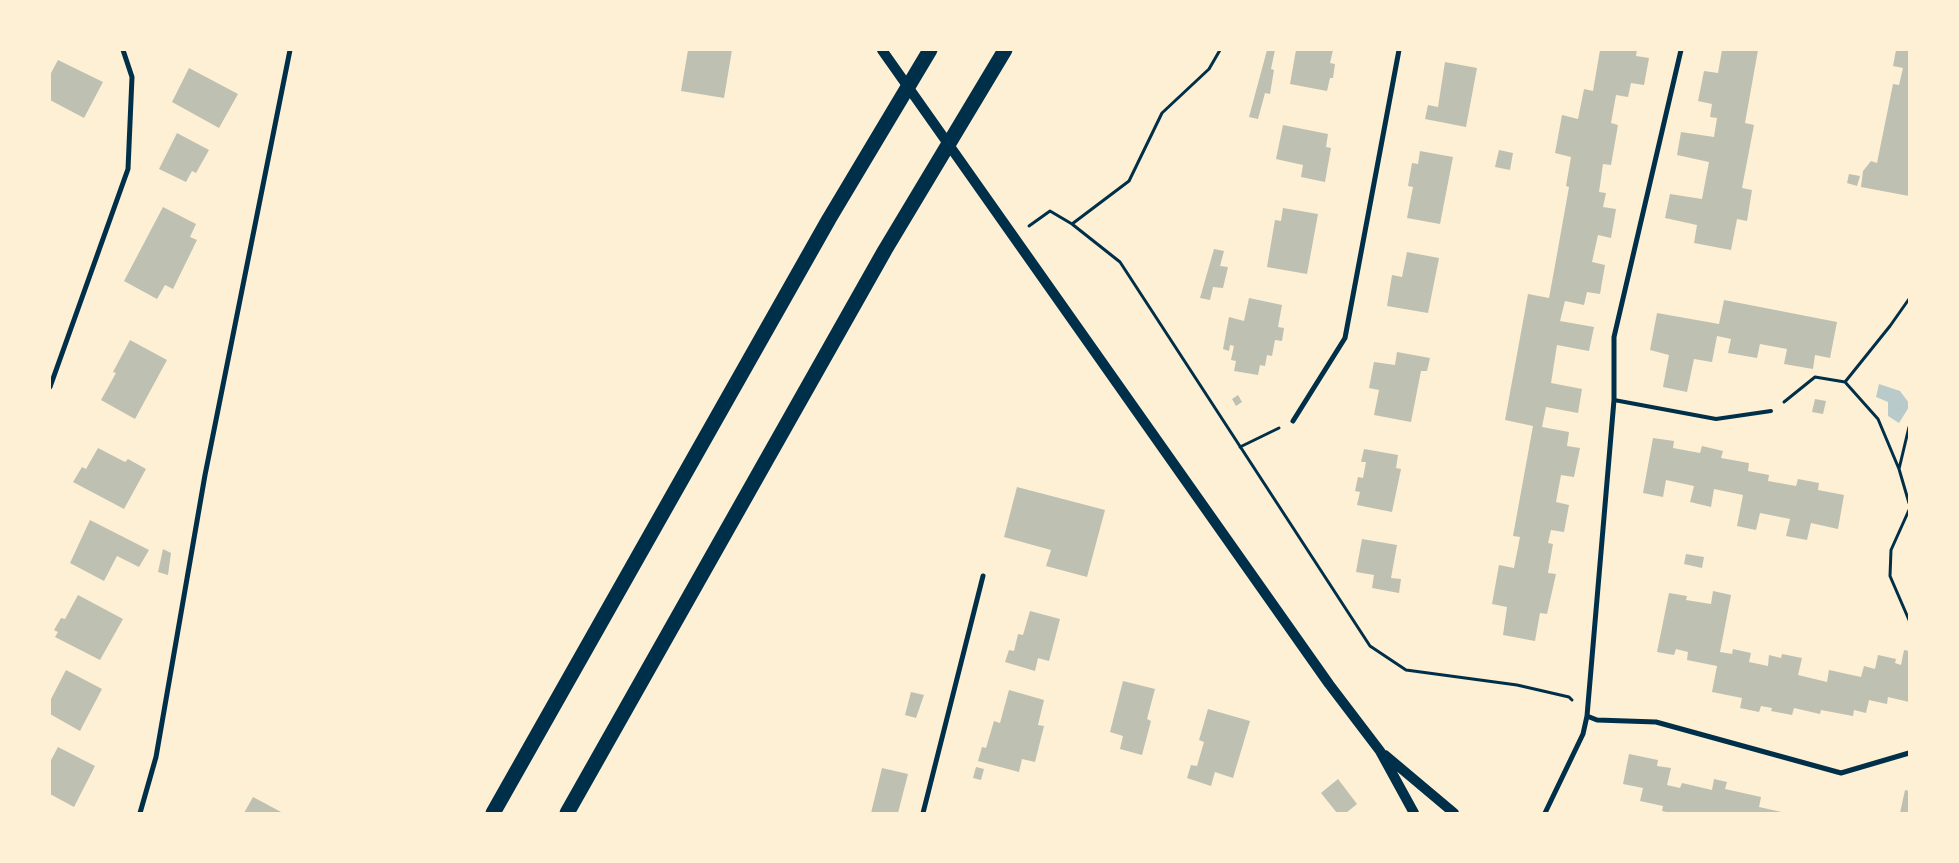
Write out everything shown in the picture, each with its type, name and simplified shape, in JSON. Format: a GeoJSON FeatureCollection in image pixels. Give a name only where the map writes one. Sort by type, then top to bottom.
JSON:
{"type":"FeatureCollection","features":[{"type":"Feature","properties":{"kind":"highway"},"geometry":{"type":"LineString","coordinates":[[493,813],[829,219],[930,50]]}},
{"type":"Feature","properties":{"kind":"highway"},"geometry":{"type":"LineString","coordinates":[[568,813],[880,259],[1005,50]]}},
{"type":"Feature","properties":{"kind":"main road"},"geometry":{"type":"LineString","coordinates":[[882,50],[1329,684],[1380,751],[1414,813]]}},
{"type":"Feature","properties":{"kind":"main road"},"geometry":{"type":"LineString","coordinates":[[1380,751],[1454,813]]}},
{"type":"Feature","properties":{"kind":"street"},"geometry":{"type":"LineString","coordinates":[[50,387],[128,169],[132,77],[123,50]]}},
{"type":"Feature","properties":{"kind":"street"},"geometry":{"type":"LineString","coordinates":[[140,813],[156,757],[205,475],[290,50]]}},
{"type":"Feature","properties":{"kind":"street"},"geometry":{"type":"LineString","coordinates":[[1292,421],[1345,338],[1399,50]]}},
{"type":"Feature","properties":{"kind":"street"},"geometry":{"type":"LineString","coordinates":[[1543,812],[1583,734],[1587,716],[1614,400],[1614,338],[1681,50]]}},
{"type":"Feature","properties":{"kind":"street"},"geometry":{"type":"LineString","coordinates":[[923,813],[983,576]]}},
{"type":"Feature","properties":{"kind":"street"},"geometry":{"type":"LineString","coordinates":[[1587,716],[1597,720],[1656,722],[1841,773],[1909,753]]}},
{"type":"Feature","properties":{"kind":"lane"},"geometry":{"type":"LineString","coordinates":[[1614,400],[1716,419],[1772,411]]}},
{"type":"Feature","properties":{"kind":"path"},"geometry":{"type":"LineString","coordinates":[[1072,224],[1129,181],[1162,113],[1208,69],[1220,50]]}},
{"type":"Feature","properties":{"kind":"path"},"geometry":{"type":"LineString","coordinates":[[1013,237],[1050,211],[1072,224],[1120,262],[1370,646],[1406,670],[1517,685],[1569,697],[1587,716]]}},
{"type":"Feature","properties":{"kind":"path"},"geometry":{"type":"LineString","coordinates":[[1845,382],[1909,299]]}},
{"type":"Feature","properties":{"kind":"path"},"geometry":{"type":"LineString","coordinates":[[1772,411],[1816,376],[1845,382],[1878,419],[1899,469],[1909,503]]}},
{"type":"Feature","properties":{"kind":"path"},"geometry":{"type":"LineString","coordinates":[[1240,447],[1292,421]]}},
{"type":"Feature","properties":{"kind":"path"},"geometry":{"type":"LineString","coordinates":[[1899,469],[1909,427]]}},
{"type":"Feature","properties":{"kind":"path"},"geometry":{"type":"LineString","coordinates":[[1909,510],[1891,550],[1890,576],[1909,620]]}},
{"type":"Feature","properties":{"kind":"shaded area"},"geometry":{"type":"Polygon","coordinates":[[[1879,384],[1900,391],[1909,403],[1909,407],[1899,423],[1888,416],[1888,402],[1876,397],[1879,384]]]}},
{"type":"Feature","properties":{"kind":"building"},"geometry":{"type":"Polygon","coordinates":[[[688,50],[732,50],[724,98],[681,91],[688,50]]]}},
{"type":"Feature","properties":{"kind":"building"},"geometry":{"type":"Polygon","coordinates":[[[1267,50],[1275,50],[1271,69],[1274,70],[1270,94],[1265,93],[1258,119],[1249,117],[1267,50]]]}},
{"type":"Feature","properties":{"kind":"building"},"geometry":{"type":"Polygon","coordinates":[[[1296,50],[1333,50],[1330,63],[1335,64],[1333,78],[1330,78],[1327,91],[1290,84],[1296,50]]]}},
{"type":"Feature","properties":{"kind":"building"},"geometry":{"type":"Polygon","coordinates":[[[1600,50],[1637,50],[1636,56],[1649,58],[1644,85],[1631,83],[1628,97],[1616,95],[1611,123],[1618,125],[1611,165],[1603,164],[1599,192],[1606,193],[1603,207],[1616,209],[1611,238],[1598,235],[1592,262],[1605,265],[1600,294],[1587,292],[1584,305],[1565,301],[1560,321],[1594,327],[1589,351],[1557,345],[1551,383],[1582,389],[1578,413],[1546,407],[1542,427],[1569,432],[1567,446],[1580,448],[1574,477],[1561,475],[1556,502],[1569,505],[1564,532],[1551,530],[1548,543],[1553,544],[1548,573],[1556,574],[1547,614],[1540,613],[1535,641],[1503,635],[1507,607],[1492,604],[1499,565],[1514,568],[1520,537],[1513,536],[1533,426],[1505,420],[1528,294],[1549,298],[1569,187],[1566,186],[1571,157],[1555,153],[1562,115],[1578,119],[1584,89],[1593,91],[1600,50]]]}},
{"type":"Feature","properties":{"kind":"building"},"geometry":{"type":"Polygon","coordinates":[[[1722,50],[1758,50],[1745,123],[1754,125],[1742,188],[1752,190],[1747,221],[1737,219],[1731,250],[1694,243],[1697,225],[1665,218],[1670,194],[1702,199],[1709,162],[1677,155],[1681,132],[1714,137],[1717,118],[1710,117],[1712,104],[1698,101],[1704,71],[1718,73],[1722,50]]]}},
{"type":"Feature","properties":{"kind":"building"},"geometry":{"type":"Polygon","coordinates":[[[1896,50],[1909,50],[1909,196],[1861,187],[1863,171],[1871,161],[1877,163],[1893,84],[1899,85],[1903,68],[1893,66],[1896,50]]]}},
{"type":"Feature","properties":{"kind":"building"},"geometry":{"type":"Polygon","coordinates":[[[58,60],[103,82],[84,118],[50,100],[50,75],[58,60]]]}},
{"type":"Feature","properties":{"kind":"building"},"geometry":{"type":"Polygon","coordinates":[[[1445,62],[1477,68],[1466,127],[1425,119],[1428,105],[1438,107],[1445,62]]]}},
{"type":"Feature","properties":{"kind":"building"},"geometry":{"type":"Polygon","coordinates":[[[189,68],[238,94],[219,128],[172,102],[189,68]]]}},
{"type":"Feature","properties":{"kind":"building"},"geometry":{"type":"Polygon","coordinates":[[[1283,125],[1328,134],[1326,147],[1331,148],[1325,182],[1301,177],[1303,165],[1276,159],[1283,125]]]}},
{"type":"Feature","properties":{"kind":"building"},"geometry":{"type":"Polygon","coordinates":[[[177,133],[209,150],[196,173],[192,171],[186,182],[159,169],[177,133]]]}},
{"type":"Feature","properties":{"kind":"building"},"geometry":{"type":"Polygon","coordinates":[[[1499,150],[1513,153],[1510,170],[1495,167],[1499,150]]]}},
{"type":"Feature","properties":{"kind":"building"},"geometry":{"type":"Polygon","coordinates":[[[1420,151],[1453,157],[1440,224],[1407,218],[1413,187],[1408,186],[1412,163],[1418,164],[1420,151]]]}},
{"type":"Feature","properties":{"kind":"building"},"geometry":{"type":"Polygon","coordinates":[[[1849,174],[1860,176],[1857,186],[1847,183],[1849,174]]]}},
{"type":"Feature","properties":{"kind":"building"},"geometry":{"type":"Polygon","coordinates":[[[163,207],[196,224],[190,237],[197,240],[173,289],[165,285],[157,299],[124,281],[163,207]]]}},
{"type":"Feature","properties":{"kind":"building"},"geometry":{"type":"Polygon","coordinates":[[[1283,208],[1318,214],[1307,274],[1267,267],[1275,220],[1281,221],[1283,208]]]}},
{"type":"Feature","properties":{"kind":"building"},"geometry":{"type":"Polygon","coordinates":[[[1214,249],[1224,251],[1220,266],[1228,267],[1223,288],[1213,287],[1210,300],[1200,298],[1214,249]]]}},
{"type":"Feature","properties":{"kind":"building"},"geometry":{"type":"Polygon","coordinates":[[[1407,252],[1439,258],[1428,313],[1387,306],[1392,275],[1402,277],[1407,252]]]}},
{"type":"Feature","properties":{"kind":"building"},"geometry":{"type":"Polygon","coordinates":[[[1249,298],[1282,305],[1278,327],[1284,328],[1282,341],[1275,340],[1272,356],[1267,355],[1265,366],[1260,365],[1258,375],[1234,371],[1236,361],[1231,360],[1234,346],[1230,345],[1229,351],[1223,349],[1229,317],[1244,321],[1249,298]]]}},
{"type":"Feature","properties":{"kind":"building"},"geometry":{"type":"Polygon","coordinates":[[[1724,300],[1837,322],[1830,358],[1815,355],[1813,369],[1784,364],[1787,349],[1760,344],[1757,358],[1728,353],[1731,339],[1717,336],[1712,362],[1694,359],[1687,392],[1663,387],[1669,355],[1650,350],[1657,313],[1719,324],[1724,300]]]}},
{"type":"Feature","properties":{"kind":"building"},"geometry":{"type":"Polygon","coordinates":[[[130,340],[167,360],[135,419],[101,400],[116,373],[113,372],[130,340]]]}},
{"type":"Feature","properties":{"kind":"building"},"geometry":{"type":"Polygon","coordinates":[[[1397,352],[1430,358],[1427,371],[1421,371],[1411,422],[1374,415],[1379,390],[1369,388],[1374,362],[1395,365],[1397,352]]]}},
{"type":"Feature","properties":{"kind":"building"},"geometry":{"type":"Polygon","coordinates":[[[1238,395],[1242,402],[1236,406],[1232,399],[1238,395]]]}},
{"type":"Feature","properties":{"kind":"building"},"geometry":{"type":"Polygon","coordinates":[[[1815,399],[1826,401],[1823,414],[1812,412],[1815,399]]]}},
{"type":"Feature","properties":{"kind":"building"},"geometry":{"type":"Polygon","coordinates":[[[1653,438],[1674,441],[1673,448],[1700,453],[1702,446],[1723,451],[1721,458],[1749,463],[1748,471],[1769,475],[1768,481],[1796,486],[1798,479],[1819,483],[1818,490],[1844,495],[1838,529],[1811,523],[1807,540],[1786,536],[1790,519],[1760,513],[1756,530],[1737,526],[1743,495],[1714,489],[1711,507],[1690,502],[1694,486],[1666,480],[1663,497],[1643,493],[1653,438]]]}},
{"type":"Feature","properties":{"kind":"building"},"geometry":{"type":"Polygon","coordinates":[[[98,448],[125,462],[128,459],[146,469],[124,509],[73,482],[82,467],[86,469],[98,448]]]}},
{"type":"Feature","properties":{"kind":"building"},"geometry":{"type":"Polygon","coordinates":[[[1364,449],[1398,455],[1396,468],[1401,469],[1392,512],[1357,505],[1360,492],[1355,491],[1358,477],[1363,478],[1366,462],[1361,462],[1364,449]]]}},
{"type":"Feature","properties":{"kind":"building"},"geometry":{"type":"Polygon","coordinates":[[[1017,487],[1105,510],[1087,577],[1046,566],[1051,550],[1004,537],[1017,487]]]}},
{"type":"Feature","properties":{"kind":"building"},"geometry":{"type":"Polygon","coordinates":[[[90,520],[149,550],[139,567],[117,556],[104,581],[70,563],[90,520]]]}},
{"type":"Feature","properties":{"kind":"building"},"geometry":{"type":"Polygon","coordinates":[[[1362,539],[1397,545],[1391,578],[1401,579],[1399,593],[1372,588],[1374,575],[1356,572],[1362,539]]]}},
{"type":"Feature","properties":{"kind":"building"},"geometry":{"type":"Polygon","coordinates":[[[163,549],[171,553],[168,575],[158,572],[163,549]]]}},
{"type":"Feature","properties":{"kind":"building"},"geometry":{"type":"Polygon","coordinates":[[[1686,554],[1704,557],[1702,568],[1684,564],[1686,554]]]}},
{"type":"Feature","properties":{"kind":"building"},"geometry":{"type":"Polygon","coordinates":[[[1713,591],[1731,595],[1720,652],[1732,654],[1733,649],[1751,653],[1749,662],[1768,666],[1769,655],[1781,658],[1782,654],[1802,658],[1798,675],[1827,682],[1829,670],[1861,677],[1864,666],[1875,669],[1878,655],[1896,659],[1895,663],[1901,665],[1904,650],[1909,651],[1909,702],[1888,697],[1887,704],[1869,700],[1866,713],[1854,710],[1853,716],[1821,710],[1820,714],[1794,708],[1792,715],[1771,711],[1772,708],[1761,706],[1759,712],[1740,708],[1742,698],[1712,692],[1717,666],[1687,660],[1688,652],[1676,649],[1674,655],[1657,652],[1669,593],[1687,596],[1686,600],[1711,604],[1713,591]]]}},
{"type":"Feature","properties":{"kind":"building"},"geometry":{"type":"Polygon","coordinates":[[[78,595],[123,619],[100,660],[55,637],[58,632],[54,630],[61,618],[65,619],[78,595]]]}},
{"type":"Feature","properties":{"kind":"building"},"geometry":{"type":"Polygon","coordinates":[[[1030,611],[1060,619],[1049,661],[1038,658],[1035,671],[1005,662],[1009,650],[1014,651],[1018,634],[1023,635],[1030,611]]]}},
{"type":"Feature","properties":{"kind":"building"},"geometry":{"type":"Polygon","coordinates":[[[66,670],[102,689],[80,731],[50,714],[50,701],[66,670]]]}},
{"type":"Feature","properties":{"kind":"building"},"geometry":{"type":"Polygon","coordinates":[[[1123,681],[1155,689],[1147,719],[1151,721],[1142,755],[1120,749],[1123,736],[1110,732],[1123,681]]]}},
{"type":"Feature","properties":{"kind":"building"},"geometry":{"type":"Polygon","coordinates":[[[1009,690],[1044,700],[1038,725],[1044,726],[1035,762],[1022,759],[1019,772],[978,761],[982,747],[986,748],[994,721],[1000,723],[1009,690]]]}},
{"type":"Feature","properties":{"kind":"building"},"geometry":{"type":"Polygon","coordinates":[[[911,692],[924,695],[916,718],[905,715],[911,692]]]}},
{"type":"Feature","properties":{"kind":"building"},"geometry":{"type":"Polygon","coordinates":[[[1208,709],[1250,721],[1233,778],[1215,772],[1211,786],[1187,778],[1191,765],[1197,766],[1204,742],[1199,740],[1208,709]]]}},
{"type":"Feature","properties":{"kind":"building"},"geometry":{"type":"Polygon","coordinates":[[[58,747],[95,766],[74,807],[50,794],[50,762],[58,747]]]}},
{"type":"Feature","properties":{"kind":"building"},"geometry":{"type":"Polygon","coordinates":[[[1629,754],[1658,760],[1657,766],[1671,768],[1667,785],[1680,788],[1682,783],[1712,790],[1714,779],[1727,782],[1725,789],[1761,797],[1759,807],[1786,813],[1670,813],[1662,811],[1663,806],[1640,801],[1643,788],[1623,784],[1629,754]]]}},
{"type":"Feature","properties":{"kind":"building"},"geometry":{"type":"Polygon","coordinates":[[[976,767],[984,769],[981,780],[973,778],[976,767]]]}},
{"type":"Feature","properties":{"kind":"building"},"geometry":{"type":"Polygon","coordinates":[[[882,768],[908,774],[898,813],[871,813],[882,768]]]}},
{"type":"Feature","properties":{"kind":"building"},"geometry":{"type":"Polygon","coordinates":[[[1338,779],[1357,804],[1346,813],[1337,813],[1321,793],[1338,779]]]}},
{"type":"Feature","properties":{"kind":"building"},"geometry":{"type":"Polygon","coordinates":[[[1905,790],[1909,791],[1909,813],[1900,813],[1905,790]]]}},
{"type":"Feature","properties":{"kind":"building"},"geometry":{"type":"Polygon","coordinates":[[[253,797],[283,813],[244,813],[253,797]]]}}]}
